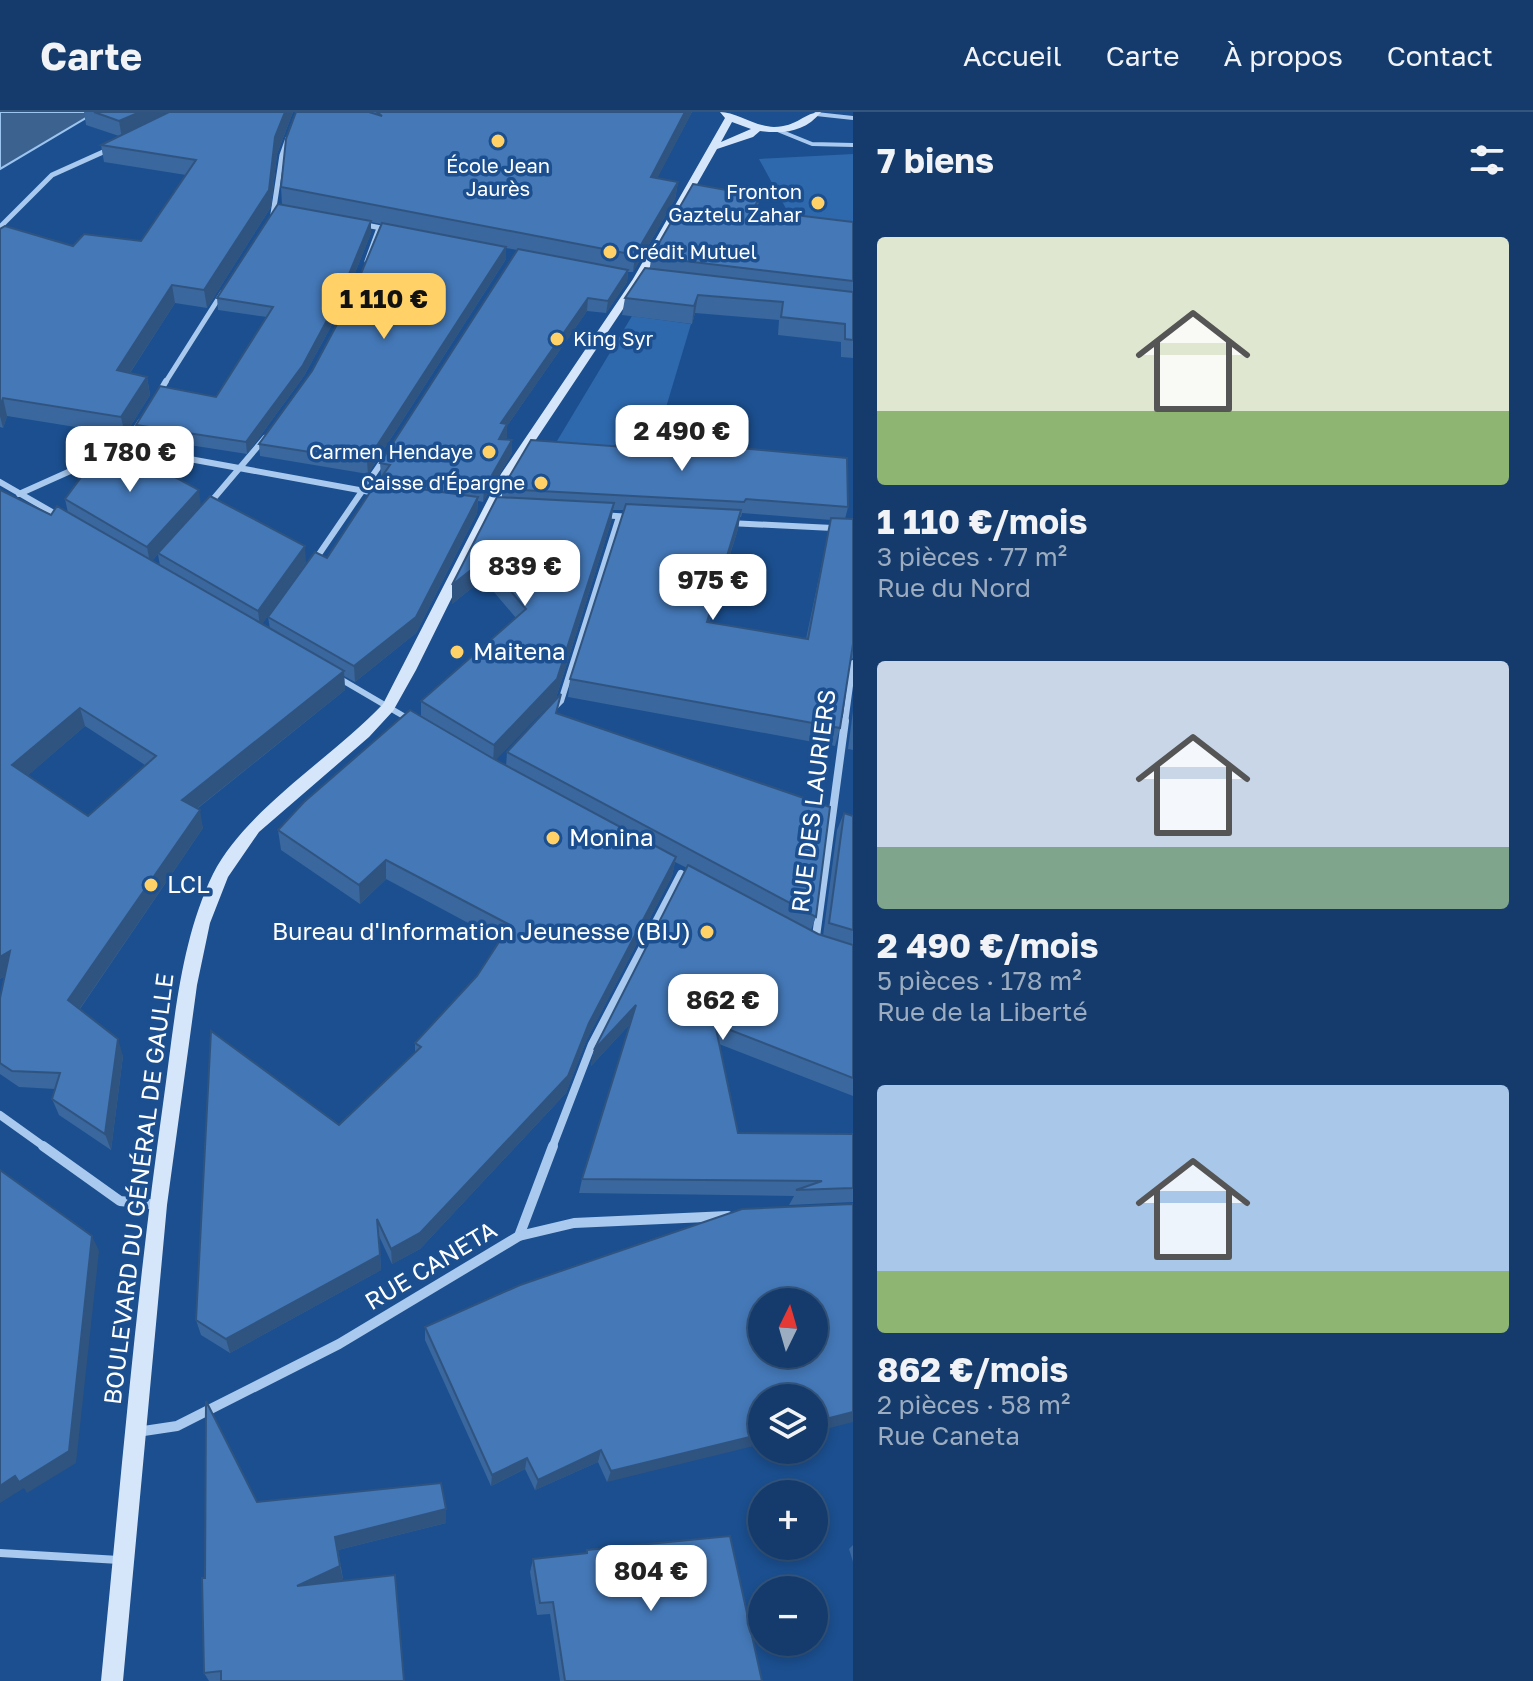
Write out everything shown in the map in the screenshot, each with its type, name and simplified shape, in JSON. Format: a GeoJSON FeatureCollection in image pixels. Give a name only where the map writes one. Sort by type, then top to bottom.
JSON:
{"type":"FeatureCollection","features":[{"type":"Feature","properties":{"kind":"main road"},"geometry":{"type":"LineString","coordinates":[[726,115],[758,128],[775,129],[802,125],[816,113]]}},
{"type":"Feature","properties":{"kind":"main road","name":"BOULEVARD DU GÉNÉRAL DE GAULLE"},"geometry":{"type":"LineString","coordinates":[[112,1681],[158,1205],[189,985],[202,923],[221,875],[254,828],[364,733],[388,707],[507,474],[638,279],[684,195],[715,147],[726,115]]}},
{"type":"Feature","properties":{"kind":"main road"},"geometry":{"type":"LineString","coordinates":[[715,147],[750,135],[758,128]]}},
{"type":"Feature","properties":{"kind":"street"},"geometry":{"type":"LineString","coordinates":[[267,222],[276,209],[282,155],[292,127]]}},
{"type":"Feature","properties":{"kind":"street"},"geometry":{"type":"LineString","coordinates":[[0,227],[52,175],[115,147]]}},
{"type":"Feature","properties":{"kind":"street"},"geometry":{"type":"LineString","coordinates":[[349,222],[394,231]]}},
{"type":"Feature","properties":{"kind":"street"},"geometry":{"type":"LineString","coordinates":[[364,267],[379,228]]}},
{"type":"Feature","properties":{"kind":"street"},"geometry":{"type":"LineString","coordinates":[[158,394],[225,288]]}},
{"type":"Feature","properties":{"kind":"street"},"geometry":{"type":"LineString","coordinates":[[19,494],[124,447],[149,408]]}},
{"type":"Feature","properties":{"kind":"street"},"geometry":{"type":"LineString","coordinates":[[201,514],[268,434]]}},
{"type":"Feature","properties":{"kind":"street"},"geometry":{"type":"LineString","coordinates":[[124,447],[395,496]]}},
{"type":"Feature","properties":{"kind":"street"},"geometry":{"type":"LineString","coordinates":[[308,569],[389,452]]}},
{"type":"Feature","properties":{"kind":"street"},"geometry":{"type":"LineString","coordinates":[[0,482],[72,524]]}},
{"type":"Feature","properties":{"kind":"street"},"geometry":{"type":"LineString","coordinates":[[587,515],[644,518]]}},
{"type":"Feature","properties":{"kind":"street"},"geometry":{"type":"LineString","coordinates":[[552,711],[561,701],[619,517]]}},
{"type":"Feature","properties":{"kind":"street"},"geometry":{"type":"LineString","coordinates":[[717,522],[853,529]]}},
{"type":"Feature","properties":{"kind":"street","name":"RUE DES LAURIERS"},"geometry":{"type":"LineString","coordinates":[[815,945],[853,663]]}},
{"type":"Feature","properties":{"kind":"street"},"geometry":{"type":"LineString","coordinates":[[325,670],[414,723]]}},
{"type":"Feature","properties":{"kind":"street"},"geometry":{"type":"LineString","coordinates":[[668,867],[695,881]]}},
{"type":"Feature","properties":{"kind":"street","name":"RUE CANETA"},"geometry":{"type":"LineString","coordinates":[[135,1432],[177,1426],[339,1344],[519,1236],[592,1044],[681,874]]}},
{"type":"Feature","properties":{"kind":"street"},"geometry":{"type":"LineString","coordinates":[[802,938],[828,948]]}},
{"type":"Feature","properties":{"kind":"street"},"geometry":{"type":"LineString","coordinates":[[0,1115],[120,1201],[158,1205]]}},
{"type":"Feature","properties":{"kind":"street"},"geometry":{"type":"LineString","coordinates":[[519,1236],[574,1223],[745,1216]]}},
{"type":"Feature","properties":{"kind":"lane"},"geometry":{"type":"LineString","coordinates":[[816,113],[853,118]]}},
{"type":"Feature","properties":{"kind":"lane"},"geometry":{"type":"LineString","coordinates":[[775,129],[801,144],[828,147],[853,145]]}},
{"type":"Feature","properties":{"kind":"lane"},"geometry":{"type":"LineString","coordinates":[[0,1553],[122,1560]]}},
{"type":"Feature","properties":{"kind":"shaded area"},"geometry":{"type":"Polygon","coordinates":[[[0,112],[96,112],[0,169],[0,112]]]}},
{"type":"Feature","properties":{"kind":"shaded area","name":"Fronton Gaztelu Zahar"},"geometry":{"type":"Polygon","coordinates":[[[853,154],[853,224],[796,227],[759,159],[853,154]]]}},
{"type":"Feature","properties":{"kind":"shaded area"},"geometry":{"type":"Polygon","coordinates":[[[632,316],[691,324],[649,464],[548,456],[632,316]]]}},
{"type":"Feature","properties":{"kind":"building"},"geometry":{"type":"Polygon","coordinates":[[[94,112],[140,112],[119,121],[94,112]]]}},
{"type":"Feature","properties":{"kind":"building"},"geometry":{"type":"Polygon","coordinates":[[[169,112],[285,112],[275,137],[269,190],[204,290],[172,285],[117,370],[147,377],[121,417],[3,398],[0,406],[0,229],[5,226],[73,246],[84,234],[141,241],[196,160],[101,145],[169,112]]]}},
{"type":"Feature","properties":{"kind":"building","name":"École Jean Jaurès"},"geometry":{"type":"Polygon","coordinates":[[[296,112],[369,112],[382,116],[377,112],[685,112],[651,177],[678,182],[635,255],[281,187],[286,139],[296,112]]]}},
{"type":"Feature","properties":{"kind":"building"},"geometry":{"type":"Polygon","coordinates":[[[693,184],[760,196],[753,210],[853,222],[853,281],[651,257],[693,184]]]}},
{"type":"Feature","properties":{"kind":"building"},"geometry":{"type":"Polygon","coordinates":[[[278,204],[371,221],[340,296],[303,365],[246,442],[136,425],[160,386],[216,397],[273,307],[217,298],[278,204]]]}},
{"type":"Feature","properties":{"kind":"building"},"geometry":{"type":"Polygon","coordinates":[[[382,223],[506,247],[367,461],[259,444],[312,371],[350,300],[382,223]]]}},
{"type":"Feature","properties":{"kind":"building"},"geometry":{"type":"Polygon","coordinates":[[[518,249],[628,270],[608,301],[588,298],[501,423],[507,424],[499,439],[512,440],[484,489],[383,475],[390,465],[380,463],[518,249]]]}},
{"type":"Feature","properties":{"kind":"building"},"geometry":{"type":"Polygon","coordinates":[[[645,268],[853,292],[853,340],[845,339],[845,324],[781,317],[783,302],[698,295],[694,306],[625,298],[645,268]]]}},
{"type":"Feature","properties":{"kind":"building"},"geometry":{"type":"Polygon","coordinates":[[[531,440],[651,449],[653,440],[847,458],[848,507],[746,499],[744,502],[502,489],[531,440]]]}},
{"type":"Feature","properties":{"kind":"building"},"geometry":{"type":"Polygon","coordinates":[[[110,442],[199,490],[147,547],[65,499],[110,442]]]}},
{"type":"Feature","properties":{"kind":"building"},"geometry":{"type":"Polygon","coordinates":[[[376,483],[478,497],[416,617],[354,666],[268,617],[315,552],[327,558],[376,483]]]}},
{"type":"Feature","properties":{"kind":"building"},"geometry":{"type":"Polygon","coordinates":[[[0,490],[51,515],[57,506],[344,671],[182,800],[200,810],[68,1000],[118,1039],[105,1134],[52,1099],[60,1073],[12,1071],[0,1063],[0,998],[10,951],[0,957],[0,490]],[[80,708],[12,765],[88,816],[156,756],[80,708]]]}},
{"type":"Feature","properties":{"kind":"building"},"geometry":{"type":"Polygon","coordinates":[[[210,496],[305,546],[258,611],[158,553],[210,496]]]}},
{"type":"Feature","properties":{"kind":"building"},"geometry":{"type":"Polygon","coordinates":[[[497,497],[614,503],[557,679],[494,745],[421,701],[526,609],[484,560],[452,585],[497,497]]]}},
{"type":"Feature","properties":{"kind":"building"},"geometry":{"type":"Polygon","coordinates":[[[626,504],[741,510],[707,622],[808,639],[831,518],[853,519],[853,644],[840,728],[570,679],[626,504]]]}},
{"type":"Feature","properties":{"kind":"building"},"geometry":{"type":"Polygon","coordinates":[[[561,694],[556,713],[830,807],[816,917],[507,752],[561,694]]]}},
{"type":"Feature","properties":{"kind":"building"},"geometry":{"type":"Polygon","coordinates":[[[410,710],[676,857],[589,1023],[568,1076],[420,1233],[391,1249],[377,1219],[380,1255],[226,1339],[196,1320],[211,1031],[339,1125],[421,1047],[415,1043],[477,976],[510,925],[386,860],[359,885],[278,830],[304,802],[410,710]]]}},
{"type":"Feature","properties":{"kind":"building"},"geometry":{"type":"Polygon","coordinates":[[[844,813],[853,816],[853,930],[829,923],[844,813]]]}},
{"type":"Feature","properties":{"kind":"building"},"geometry":{"type":"Polygon","coordinates":[[[688,865],[818,934],[853,945],[853,1078],[715,1024],[738,1133],[853,1134],[853,1188],[796,1190],[822,1181],[582,1179],[636,1005],[594,1050],[688,865]]]}},
{"type":"Feature","properties":{"kind":"building"},"geometry":{"type":"Polygon","coordinates":[[[0,1170],[92,1236],[69,1451],[19,1482],[15,1476],[0,1486],[0,1170]]]}},
{"type":"Feature","properties":{"kind":"building"},"geometry":{"type":"Polygon","coordinates":[[[853,1204],[853,1412],[828,1418],[828,1384],[748,1384],[748,1437],[611,1471],[601,1450],[538,1480],[527,1458],[492,1475],[425,1327],[520,1285],[742,1209],[853,1204]]]}},
{"type":"Feature","properties":{"kind":"building"},"geometry":{"type":"Polygon","coordinates":[[[206,1401],[257,1502],[441,1483],[446,1509],[335,1537],[340,1566],[297,1586],[395,1575],[404,1681],[221,1681],[221,1671],[204,1673],[202,1578],[205,1578],[206,1401]]]}},
{"type":"Feature","properties":{"kind":"building"},"geometry":{"type":"Polygon","coordinates":[[[730,1536],[748,1618],[748,1656],[756,1656],[762,1681],[565,1681],[553,1602],[540,1603],[533,1559],[587,1553],[587,1550],[730,1536]]]}},
{"type":"Feature","properties":{"kind":"place","name":"École Jean Jaurès"},"geometry":{"type":"Point","coordinates":[498,141]}},
{"type":"Feature","properties":{"kind":"place","name":"Fronton Gaztelu Zahar"},"geometry":{"type":"Point","coordinates":[818,203]}},
{"type":"Feature","properties":{"kind":"place","name":"Crédit Mutuel"},"geometry":{"type":"Point","coordinates":[610,252]}},
{"type":"Feature","properties":{"kind":"place","name":"King Syr"},"geometry":{"type":"Point","coordinates":[557,339]}},
{"type":"Feature","properties":{"kind":"place","name":"Carmen Hendaye"},"geometry":{"type":"Point","coordinates":[489,452]}},
{"type":"Feature","properties":{"kind":"place","name":"Caisse d'Épargne"},"geometry":{"type":"Point","coordinates":[541,483]}},
{"type":"Feature","properties":{"kind":"place","name":"Maitena"},"geometry":{"type":"Point","coordinates":[457,652]}},
{"type":"Feature","properties":{"kind":"place","name":"Monina"},"geometry":{"type":"Point","coordinates":[553,838]}},
{"type":"Feature","properties":{"kind":"place","name":"LCL"},"geometry":{"type":"Point","coordinates":[151,885]}},
{"type":"Feature","properties":{"kind":"place","name":"Bureau d'Information Jeunesse (BIJ)"},"geometry":{"type":"Point","coordinates":[707,932]}}]}
